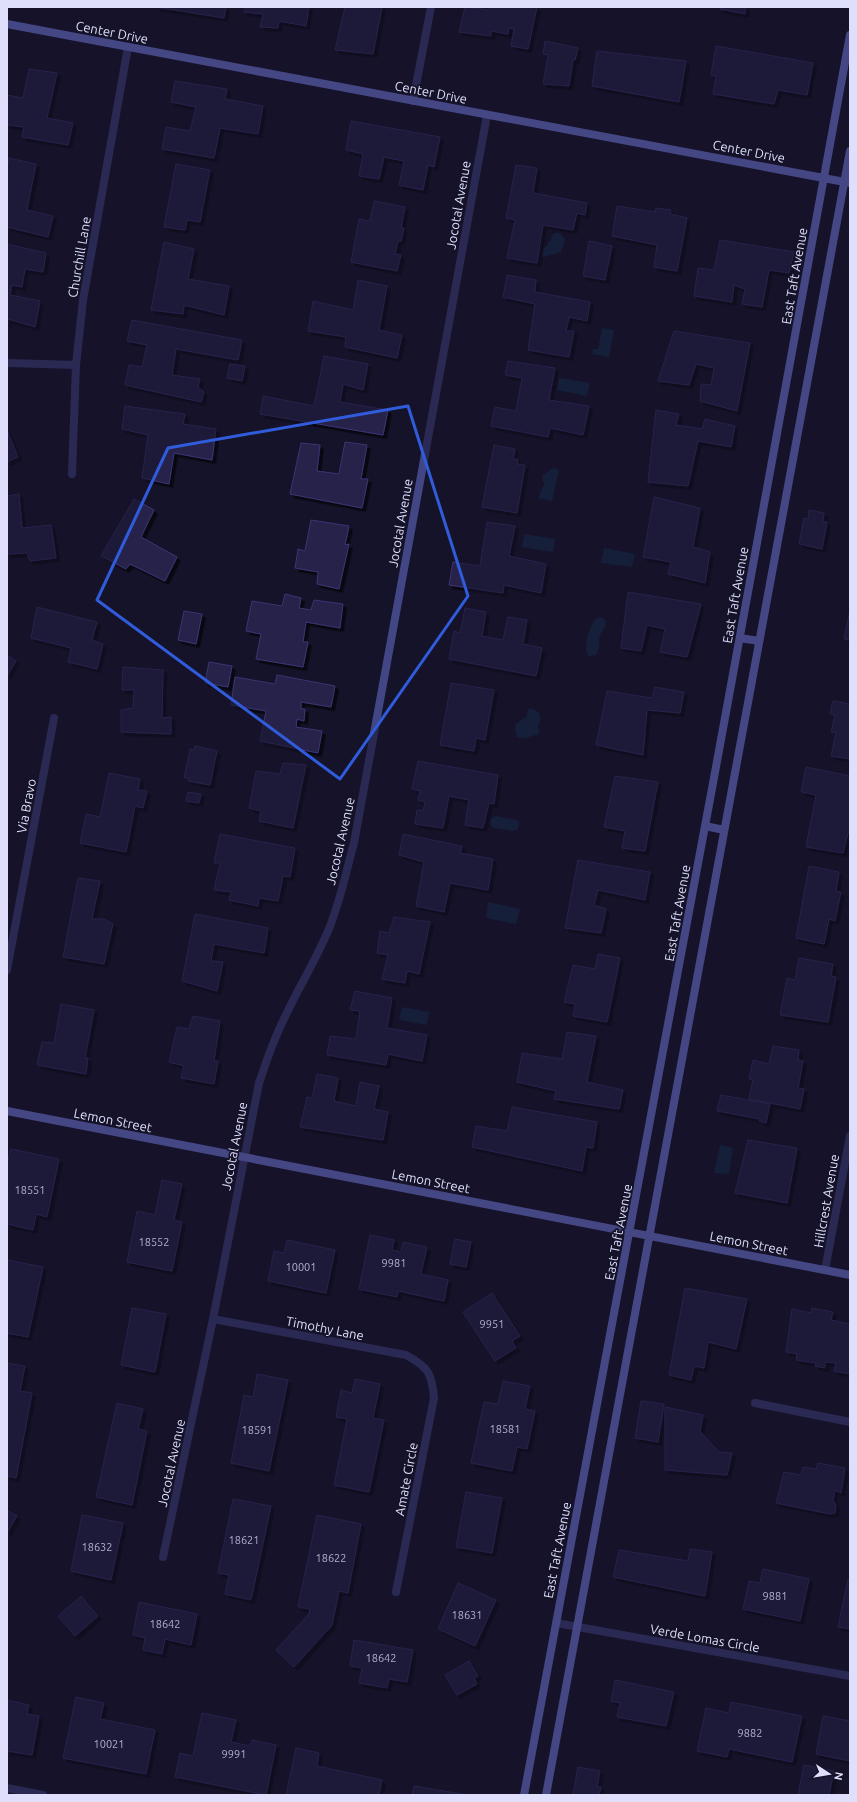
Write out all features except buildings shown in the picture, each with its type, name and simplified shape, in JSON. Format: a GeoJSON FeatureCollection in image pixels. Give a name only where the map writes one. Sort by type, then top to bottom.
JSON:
{"type":"FeatureCollection","features":[{"type":"Feature","properties":{"kind":"street"},"geometry":{"type":"LineString","coordinates":[[413,100],[430,7]]}},
{"type":"Feature","properties":{"kind":"street","name":"Center Drive"},"geometry":{"type":"LineString","coordinates":[[7,24],[847,182]]}},
{"type":"Feature","properties":{"kind":"street","name":"East Taft Avenue"},"geometry":{"type":"LineString","coordinates":[[524,1795],[630,1232],[850,35]]}},
{"type":"Feature","properties":{"kind":"street","name":"Churchill Lane"},"geometry":{"type":"LineString","coordinates":[[72,474],[76,365],[83,300],[128,47]]}},
{"type":"Feature","properties":{"kind":"street","name":"Jocotal Avenue"},"geometry":{"type":"LineString","coordinates":[[163,1557],[213,1319],[259,1083],[268,1055],[283,1019],[307,976],[329,929],[343,886],[354,843],[487,115]]}},
{"type":"Feature","properties":{"kind":"street"},"geometry":{"type":"LineString","coordinates":[[546,1795],[759,641],[847,182],[850,151]]}},
{"type":"Feature","properties":{"kind":"street"},"geometry":{"type":"LineString","coordinates":[[7,363],[76,365]]}},
{"type":"Feature","properties":{"kind":"street"},"geometry":{"type":"LineString","coordinates":[[740,638],[759,641]]}},
{"type":"Feature","properties":{"kind":"street","name":"Via Bravo"},"geometry":{"type":"LineString","coordinates":[[7,970],[54,718]]}},
{"type":"Feature","properties":{"kind":"street"},"geometry":{"type":"LineString","coordinates":[[705,826],[724,830]]}},
{"type":"Feature","properties":{"kind":"street","name":"Lemon Street"},"geometry":{"type":"LineString","coordinates":[[7,1112],[850,1275]]}},
{"type":"Feature","properties":{"kind":"street","name":"Hillcrest Avenue"},"geometry":{"type":"LineString","coordinates":[[825,1270],[850,1136]]}},
{"type":"Feature","properties":{"kind":"street","name":"Timothy Lane"},"geometry":{"type":"LineString","coordinates":[[213,1319],[406,1355],[418,1361],[428,1371]]}},
{"type":"Feature","properties":{"kind":"street","name":"Amate Circle"},"geometry":{"type":"LineString","coordinates":[[396,1592],[434,1398],[432,1381],[428,1371]]}},
{"type":"Feature","properties":{"kind":"street"},"geometry":{"type":"LineString","coordinates":[[756,1403],[850,1422]]}},
{"type":"Feature","properties":{"kind":"street","name":"Verde Lomas Circle"},"geometry":{"type":"LineString","coordinates":[[556,1623],[850,1676]]}},
{"type":"Feature","properties":{"kind":"street"},"geometry":{"type":"LineString","coordinates":[[11,1791],[43,1795]]}},
{"type":"Feature","properties":{"kind":"highlighted area"},"geometry":{"type":"Polygon","coordinates":[[[408,406],[468,596],[340,779],[97,600],[168,448],[408,406]]]}},
{"type":"Feature","properties":{"kind":"water"},"geometry":{"type":"Polygon","coordinates":[[[554,233],[560,233],[565,239],[561,252],[544,257],[541,254],[542,249],[547,246],[554,233]]]}},
{"type":"Feature","properties":{"kind":"water"},"geometry":{"type":"Polygon","coordinates":[[[602,328],[614,330],[609,357],[592,354],[593,349],[598,349],[602,328]]]}},
{"type":"Feature","properties":{"kind":"water"},"geometry":{"type":"Polygon","coordinates":[[[559,378],[590,383],[587,396],[557,390],[559,378]]]}},
{"type":"Feature","properties":{"kind":"water"},"geometry":{"type":"Polygon","coordinates":[[[553,468],[559,470],[552,501],[538,498],[544,484],[542,476],[553,468]]]}},
{"type":"Feature","properties":{"kind":"water"},"geometry":{"type":"Polygon","coordinates":[[[524,534],[555,539],[553,552],[522,547],[524,534]]]}},
{"type":"Feature","properties":{"kind":"water"},"geometry":{"type":"Polygon","coordinates":[[[604,548],[635,554],[632,567],[601,563],[604,548]]]}},
{"type":"Feature","properties":{"kind":"water"},"geometry":{"type":"Polygon","coordinates":[[[601,617],[606,621],[606,624],[599,639],[599,649],[596,655],[588,656],[586,642],[589,632],[595,619],[601,617]]]}},
{"type":"Feature","properties":{"kind":"water"},"geometry":{"type":"Polygon","coordinates":[[[529,708],[536,710],[540,714],[540,723],[538,727],[539,734],[526,738],[517,737],[515,729],[516,724],[526,717],[529,708]]]}},
{"type":"Feature","properties":{"kind":"water"},"geometry":{"type":"Polygon","coordinates":[[[495,816],[517,820],[519,823],[518,829],[514,831],[493,828],[490,824],[491,819],[495,816]]]}},
{"type":"Feature","properties":{"kind":"water"},"geometry":{"type":"Polygon","coordinates":[[[488,902],[520,909],[516,924],[486,918],[488,902]]]}},
{"type":"Feature","properties":{"kind":"water"},"geometry":{"type":"Polygon","coordinates":[[[402,1007],[429,1012],[427,1025],[399,1020],[402,1007]]]}},
{"type":"Feature","properties":{"kind":"water"},"geometry":{"type":"Polygon","coordinates":[[[720,1145],[733,1148],[729,1174],[714,1173],[720,1145]]]}}]}
